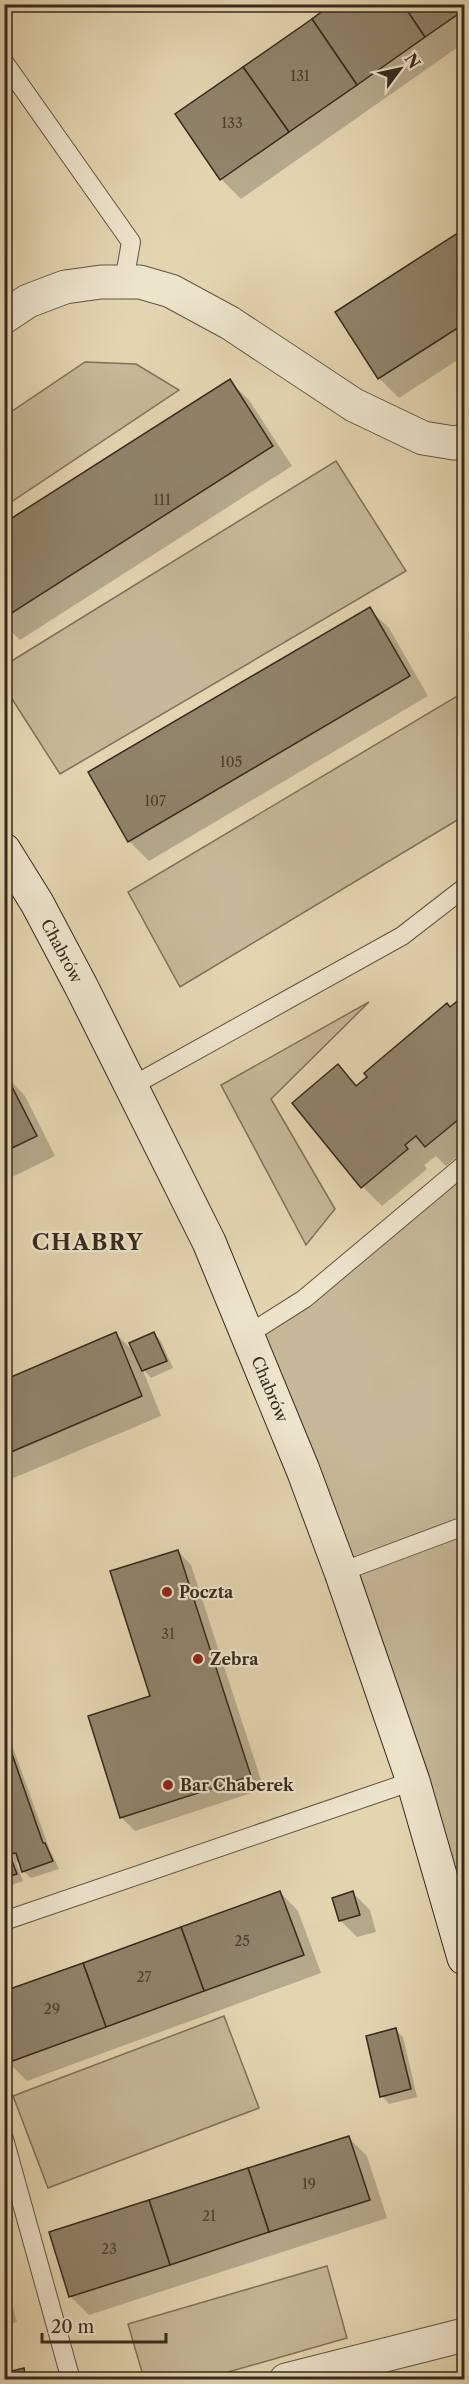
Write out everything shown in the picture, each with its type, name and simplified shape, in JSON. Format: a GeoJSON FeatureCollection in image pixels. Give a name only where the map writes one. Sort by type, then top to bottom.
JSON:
{"type":"FeatureCollection","features":[{"type":"Feature","properties":{"kind":"street"},"geometry":{"type":"LineString","coordinates":[[4,317],[28,301],[65,287],[101,282],[140,282],[171,291],[230,323],[354,405],[423,438],[454,443],[465,441]]}},
{"type":"Feature","properties":{"kind":"street","name":"Chabrów"},"geometry":{"type":"LineString","coordinates":[[4,850],[37,903],[132,1086],[209,1242],[303,1470],[341,1572],[413,1781],[465,1958]]}},
{"type":"Feature","properties":{"kind":"street"},"geometry":{"type":"LineString","coordinates":[[286,2379],[465,2335]]}},
{"type":"Feature","properties":{"kind":"lane"},"geometry":{"type":"LineString","coordinates":[[4,62],[131,242],[123,281]]}},
{"type":"Feature","properties":{"kind":"lane"},"geometry":{"type":"LineString","coordinates":[[132,1086],[402,936],[465,888]]}},
{"type":"Feature","properties":{"kind":"lane"},"geometry":{"type":"LineString","coordinates":[[247,1335],[304,1299],[465,1165]]}},
{"type":"Feature","properties":{"kind":"lane"},"geometry":{"type":"LineString","coordinates":[[341,1572],[465,1526]]}},
{"type":"Feature","properties":{"kind":"lane"},"geometry":{"type":"LineString","coordinates":[[4,1921],[413,1781]]}},
{"type":"Feature","properties":{"kind":"lane"},"geometry":{"type":"LineString","coordinates":[[4,2139],[71,2379]]}},
{"type":"Feature","properties":{"kind":"shaded area"},"geometry":{"type":"Polygon","coordinates":[[[85,362],[136,364],[179,390],[5,506],[5,416],[85,362]]]}},
{"type":"Feature","properties":{"kind":"shaded area"},"geometry":{"type":"Polygon","coordinates":[[[336,461],[406,571],[60,774],[5,688],[5,665],[336,461]]]}},
{"type":"Feature","properties":{"kind":"shaded area"},"geometry":{"type":"Polygon","coordinates":[[[464,692],[464,816],[180,987],[128,892],[464,692]]]}},
{"type":"Feature","properties":{"kind":"shaded area"},"geometry":{"type":"Polygon","coordinates":[[[369,1002],[271,1099],[335,1209],[306,1245],[221,1085],[369,1002]]]}},
{"type":"Feature","properties":{"kind":"shaded area"},"geometry":{"type":"Polygon","coordinates":[[[464,1165],[464,1958],[247,1335],[464,1165]]]}},
{"type":"Feature","properties":{"kind":"shaded area"},"geometry":{"type":"Polygon","coordinates":[[[224,2016],[259,2108],[48,2188],[13,2096],[224,2016]]]}},
{"type":"Feature","properties":{"kind":"shaded area"},"geometry":{"type":"Polygon","coordinates":[[[327,2266],[347,2338],[204,2379],[144,2379],[128,2324],[327,2266]]]}},
{"type":"Feature","properties":{"kind":"building"},"geometry":{"type":"Polygon","coordinates":[[[332,4],[403,4],[425,37],[357,85],[312,19],[332,4]]]}},
{"type":"Feature","properties":{"kind":"building"},"geometry":{"type":"Polygon","coordinates":[[[403,4],[464,4],[464,10],[425,37],[403,4]]]}},
{"type":"Feature","properties":{"kind":"building"},"geometry":{"type":"Polygon","coordinates":[[[312,19],[357,85],[289,132],[243,67],[312,19]]]}},
{"type":"Feature","properties":{"kind":"building"},"geometry":{"type":"Polygon","coordinates":[[[243,67],[289,132],[220,180],[175,114],[243,67]]]}},
{"type":"Feature","properties":{"kind":"building"},"geometry":{"type":"Polygon","coordinates":[[[464,229],[464,324],[378,379],[335,312],[464,229]]]}},
{"type":"Feature","properties":{"kind":"building"},"geometry":{"type":"Polygon","coordinates":[[[230,379],[273,446],[4,618],[4,523],[230,379]]]}},
{"type":"Feature","properties":{"kind":"building"},"geometry":{"type":"Polygon","coordinates":[[[370,607],[410,676],[128,842],[88,772],[370,607]]]}},
{"type":"Feature","properties":{"kind":"building"},"geometry":{"type":"Polygon","coordinates":[[[464,989],[464,1115],[425,1147],[416,1136],[405,1145],[408,1149],[361,1188],[292,1103],[338,1064],[356,1086],[367,1077],[364,1073],[447,1003],[450,1007],[461,998],[458,994],[464,989]]]}},
{"type":"Feature","properties":{"kind":"building"},"geometry":{"type":"Polygon","coordinates":[[[4,1075],[37,1136],[4,1152],[4,1075]]]}},
{"type":"Feature","properties":{"kind":"building"},"geometry":{"type":"Polygon","coordinates":[[[116,1332],[142,1396],[4,1455],[4,1380],[116,1332]]]}},
{"type":"Feature","properties":{"kind":"building"},"geometry":{"type":"Polygon","coordinates":[[[154,1332],[167,1361],[142,1371],[129,1343],[154,1332]]]}},
{"type":"Feature","properties":{"kind":"building"},"geometry":{"type":"Polygon","coordinates":[[[178,1550],[251,1776],[120,1818],[88,1716],[150,1696],[110,1571],[178,1550]]]}},
{"type":"Feature","properties":{"kind":"building"},"geometry":{"type":"Polygon","coordinates":[[[4,1731],[43,1843],[53,1861],[22,1872],[16,1853],[10,1854],[4,1840],[4,1731]]]}},
{"type":"Feature","properties":{"kind":"building"},"geometry":{"type":"Polygon","coordinates":[[[4,1840],[17,1874],[4,1878],[4,1840]]]}},
{"type":"Feature","properties":{"kind":"building"},"geometry":{"type":"Polygon","coordinates":[[[280,1891],[304,1955],[204,1991],[181,1927],[280,1891]]]}},
{"type":"Feature","properties":{"kind":"building"},"geometry":{"type":"Polygon","coordinates":[[[353,1891],[360,1915],[339,1921],[332,1898],[353,1891]]]}},
{"type":"Feature","properties":{"kind":"building"},"geometry":{"type":"Polygon","coordinates":[[[181,1927],[204,1991],[106,2027],[83,1963],[181,1927]]]}},
{"type":"Feature","properties":{"kind":"building"},"geometry":{"type":"Polygon","coordinates":[[[83,1963],[106,2027],[7,2063],[4,2056],[4,1991],[83,1963]]]}},
{"type":"Feature","properties":{"kind":"building"},"geometry":{"type":"Polygon","coordinates":[[[396,2028],[411,2089],[380,2097],[366,2036],[396,2028]]]}},
{"type":"Feature","properties":{"kind":"building"},"geometry":{"type":"Polygon","coordinates":[[[349,2136],[370,2200],[269,2232],[248,2168],[349,2136]]]}},
{"type":"Feature","properties":{"kind":"building"},"geometry":{"type":"Polygon","coordinates":[[[248,2168],[269,2232],[170,2265],[149,2200],[248,2168]]]}},
{"type":"Feature","properties":{"kind":"building"},"geometry":{"type":"Polygon","coordinates":[[[149,2200],[170,2265],[69,2297],[49,2232],[149,2200]]]}},
{"type":"Feature","properties":{"kind":"building"},"geometry":{"type":"Polygon","coordinates":[[[4,2292],[10,2315],[4,2316],[4,2292]]]}},
{"type":"Feature","properties":{"kind":"building"},"geometry":{"type":"Polygon","coordinates":[[[24,2368],[26,2380],[4,2380],[4,2373],[24,2368]]]}},
{"type":"Feature","properties":{"kind":"place","name":"Poczta"},"geometry":{"type":"Point","coordinates":[167,1592]}},
{"type":"Feature","properties":{"kind":"place","name":"Zebra"},"geometry":{"type":"Point","coordinates":[198,1659]}},
{"type":"Feature","properties":{"kind":"place","name":"Bar Chaberek"},"geometry":{"type":"Point","coordinates":[168,1785]}},
{"type":"Feature","properties":{"kind":"district","name":"CHABRY"},"geometry":{"type":"Point","coordinates":[88,1242]}}]}
